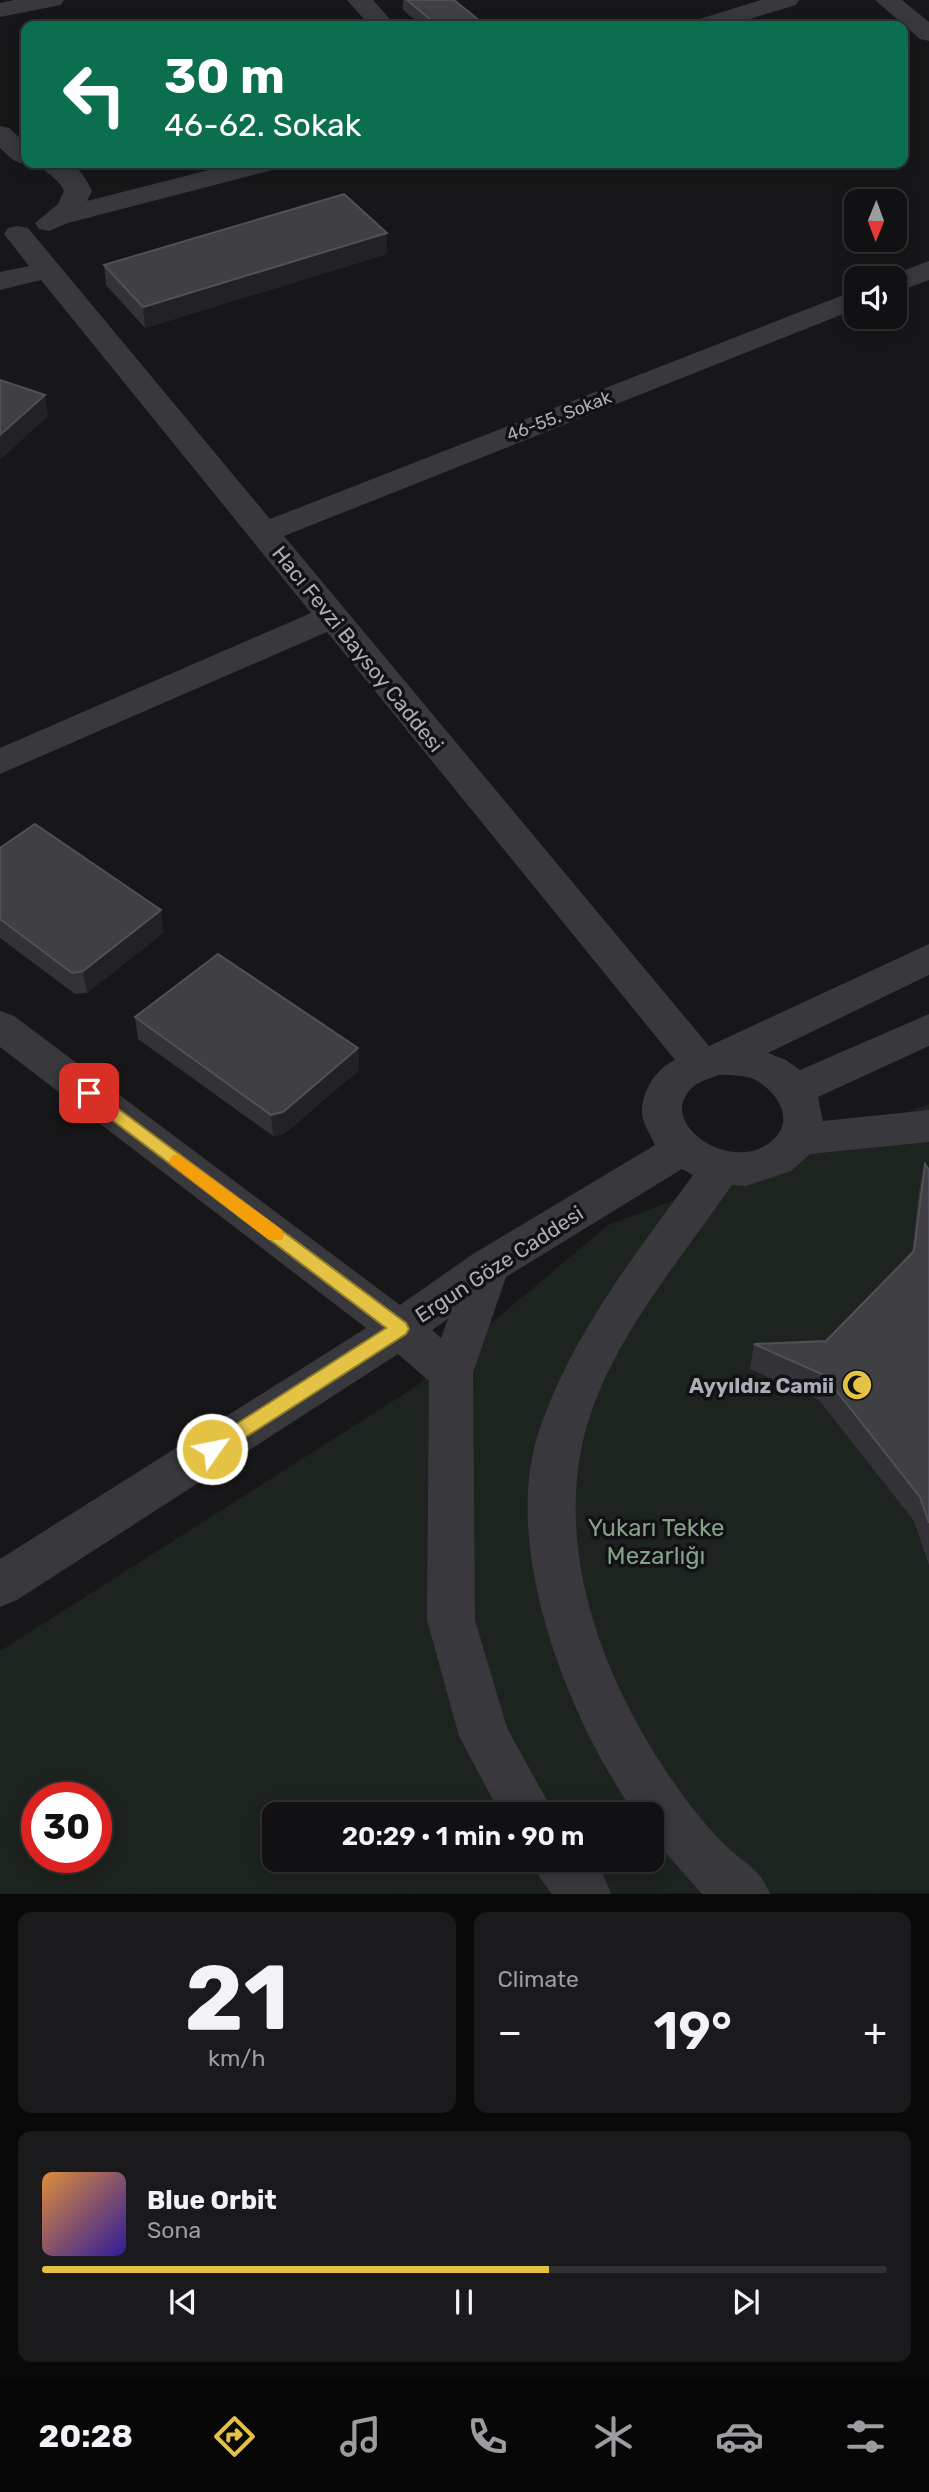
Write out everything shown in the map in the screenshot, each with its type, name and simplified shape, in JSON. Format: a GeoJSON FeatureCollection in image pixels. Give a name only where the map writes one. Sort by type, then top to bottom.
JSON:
{"type":"FeatureCollection","features":[{"type":"Feature","properties":{"kind":"street"},"geometry":{"type":"LineString","coordinates":[[0,10],[52,0]]}},
{"type":"Feature","properties":{"kind":"street"},"geometry":{"type":"LineString","coordinates":[[359,0],[379,21]]}},
{"type":"Feature","properties":{"kind":"street"},"geometry":{"type":"LineString","coordinates":[[718,21],[787,0]]}},
{"type":"Feature","properties":{"kind":"street"},"geometry":{"type":"LineString","coordinates":[[887,0],[929,34]]}},
{"type":"Feature","properties":{"kind":"street"},"geometry":{"type":"LineString","coordinates":[[0,134],[17,156]]}},
{"type":"Feature","properties":{"kind":"street"},"geometry":{"type":"LineString","coordinates":[[60,168],[70,174],[78,188],[73,204],[61,216]]}},
{"type":"Feature","properties":{"kind":"street"},"geometry":{"type":"LineString","coordinates":[[9,235],[42,226],[61,216],[248,168]]}},
{"type":"Feature","properties":{"kind":"street","name":"Hacı Fevzi Baysoy Caddesi"},"geometry":{"type":"LineString","coordinates":[[9,235],[46,270],[331,617],[708,1062]]}},
{"type":"Feature","properties":{"kind":"street"},"geometry":{"type":"LineString","coordinates":[[0,281],[46,270]]}},
{"type":"Feature","properties":{"kind":"street"},"geometry":{"type":"LineString","coordinates":[[907,279],[929,270]]}},
{"type":"Feature","properties":{"kind":"street","name":"46-55. Sokak"},"geometry":{"type":"LineString","coordinates":[[262,533],[844,304]]}},
{"type":"Feature","properties":{"kind":"street"},"geometry":{"type":"LineString","coordinates":[[0,762],[331,617]]}},
{"type":"Feature","properties":{"kind":"street"},"geometry":{"type":"LineString","coordinates":[[708,1062],[757,1064],[773,1071],[794,1090],[804,1112],[800,1139],[785,1155],[773,1162],[744,1169],[702,1158],[667,1132],[663,1120],[663,1099],[677,1077],[708,1062],[879,985],[929,958]]}},
{"type":"Feature","properties":{"kind":"street"},"geometry":{"type":"LineString","coordinates":[[0,1026],[400,1329],[451,1373]]}},
{"type":"Feature","properties":{"kind":"street"},"geometry":{"type":"LineString","coordinates":[[794,1090],[929,1029]]}},
{"type":"Feature","properties":{"kind":"street"},"geometry":{"type":"LineString","coordinates":[[800,1139],[929,1126]]}},
{"type":"Feature","properties":{"kind":"street"},"geometry":{"type":"LineString","coordinates":[[702,1158],[607,1335],[561,1435],[552,1496],[554,1545],[566,1617],[599,1707],[636,1773],[705,1861],[744,1894]]}},
{"type":"Feature","properties":{"kind":"street","name":"Ergun Göze Caddesi"},"geometry":{"type":"LineString","coordinates":[[0,1585],[400,1329],[488,1266],[702,1158]]}},
{"type":"Feature","properties":{"kind":"street"},"geometry":{"type":"LineString","coordinates":[[488,1266],[451,1373],[451,1619],[484,1736],[522,1802]]}},
{"type":"Feature","properties":{"kind":"street"},"geometry":{"type":"LineString","coordinates":[[568,1872],[585,1894]]}},
{"type":"Feature","properties":{"kind":"green space","name":"Yukarı Tekke Mezarlığı"},"geometry":{"type":"Polygon","coordinates":[[[929,1104],[929,1893],[0,1894],[0,1651],[415,1387],[608,1225],[929,1104]]]}},
{"type":"Feature","properties":{"kind":"building"},"geometry":{"type":"Polygon","coordinates":[[[407,0],[454,0],[480,21],[432,21],[407,0]]]}},
{"type":"Feature","properties":{"kind":"building"},"geometry":{"type":"Polygon","coordinates":[[[344,194],[387,233],[143,307],[104,265],[344,194]]]}},
{"type":"Feature","properties":{"kind":"building"},"geometry":{"type":"Polygon","coordinates":[[[0,380],[45,395],[0,435],[0,380]]]}},
{"type":"Feature","properties":{"kind":"building"},"geometry":{"type":"Polygon","coordinates":[[[35,824],[161,910],[83,971],[72,973],[0,919],[0,848],[35,824]]]}},
{"type":"Feature","properties":{"kind":"building"},"geometry":{"type":"Polygon","coordinates":[[[218,954],[358,1048],[283,1112],[271,1115],[135,1017],[218,954]]]}},
{"type":"Feature","properties":{"kind":"building","name":"Ayyıldız Camii"},"geometry":{"type":"Polygon","coordinates":[[[925,1164],[929,1170],[929,1523],[920,1497],[824,1375],[754,1344],[826,1341],[914,1251],[925,1164]]]}},
{"type":"Feature","properties":{"kind":"slow traffic"},"geometry":{"type":"LineString","coordinates":[[178,1161],[276,1235]]}},
{"type":"Feature","properties":{"kind":"place","name":"Ayyıldız Camii"},"geometry":{"type":"Point","coordinates":[857,1385]}},
{"type":"Feature","properties":{"kind":"route"},"geometry":{"type":"LineString","coordinates":[[89,1093],[400,1329],[212,1449]]}}]}
